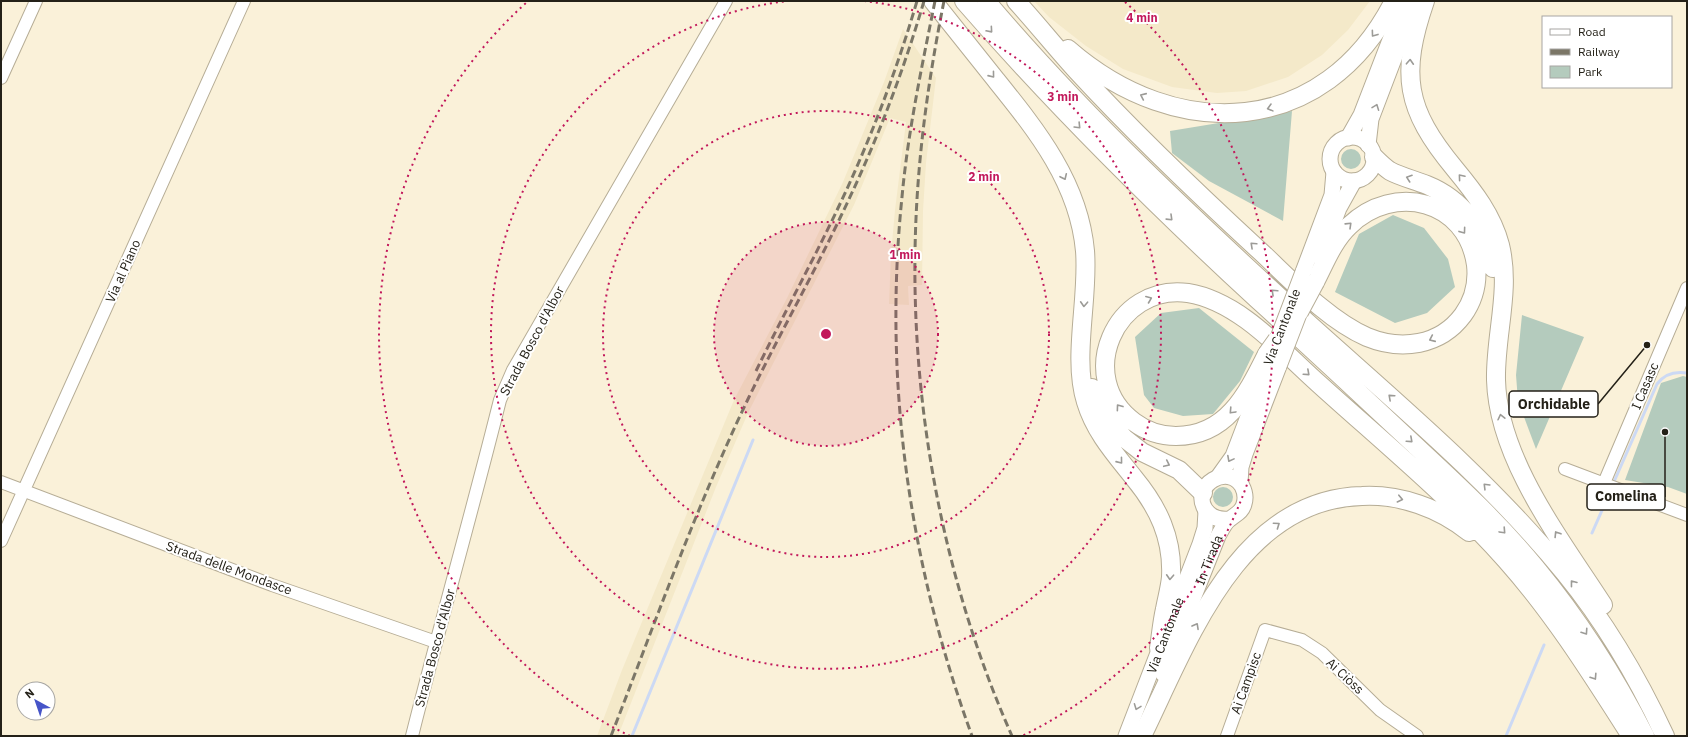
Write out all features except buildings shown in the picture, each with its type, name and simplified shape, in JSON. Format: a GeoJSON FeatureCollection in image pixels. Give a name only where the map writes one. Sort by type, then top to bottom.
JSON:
{"type":"FeatureCollection","features":[{"type":"Feature","properties":{"kind":"highway"},"geometry":{"type":"LineString","coordinates":[[933,1],[1028,120],[1053,156],[1066,182],[1080,221],[1085,251],[1082,348],[1083,387],[1086,403],[1094,422],[1108,446],[1148,495],[1166,533],[1171,575],[1159,648]]}},
{"type":"Feature","properties":{"kind":"highway"},"geometry":{"type":"LineString","coordinates":[[964,1],[1052,99],[1136,185],[1212,258],[1438,466],[1504,532],[1535,566],[1578,623],[1616,682],[1645,736]]}},
{"type":"Feature","properties":{"kind":"highway"},"geometry":{"type":"LineString","coordinates":[[986,1],[1073,96],[1154,179],[1241,262],[1453,454],[1517,518],[1565,573],[1595,614],[1636,679],[1664,736]]}},
{"type":"Feature","properties":{"kind":"highway"},"geometry":{"type":"LineString","coordinates":[[1017,1],[1070,50],[1116,82],[1146,97],[1173,107],[1197,112],[1222,114],[1246,113],[1272,107],[1297,98],[1320,86],[1358,53],[1376,32],[1394,1]]}},
{"type":"Feature","properties":{"kind":"highway"},"geometry":{"type":"LineString","coordinates":[[1017,1],[1077,71],[1155,151],[1268,259],[1322,307],[1348,327],[1367,336],[1388,343],[1408,345],[1432,339],[1452,327],[1466,311],[1474,293],[1477,269],[1470,243],[1456,223],[1445,213],[1432,206],[1417,202],[1403,201],[1388,203],[1374,208],[1349,225],[1335,243],[1310,278],[1299,312]]}},
{"type":"Feature","properties":{"kind":"highway"},"geometry":{"type":"LineString","coordinates":[[1425,1],[1414,35],[1410,56],[1410,75],[1413,96],[1420,117],[1431,138],[1481,203],[1497,236],[1502,261],[1504,288],[1497,344]]}},
{"type":"Feature","properties":{"kind":"highway"},"geometry":{"type":"LineString","coordinates":[[1371,151],[1385,168],[1397,174],[1426,184],[1448,196],[1466,212],[1477,227],[1488,250],[1493,269],[1497,344],[1496,380],[1498,401],[1507,437],[1519,467],[1553,527],[1628,644],[1656,693],[1676,736]]}},
{"type":"Feature","properties":{"kind":"highway"},"geometry":{"type":"LineString","coordinates":[[1277,340],[1272,359],[1229,415],[1210,428],[1191,436],[1160,435],[1142,428],[1133,422],[1124,414],[1113,397],[1105,373],[1106,352],[1111,335],[1121,319],[1131,309],[1143,301],[1158,295],[1180,292],[1203,297],[1225,306],[1241,316],[1266,336],[1414,469],[1475,527],[1518,574],[1549,612],[1575,649],[1631,736]]}},
{"type":"Feature","properties":{"kind":"highway"},"geometry":{"type":"LineString","coordinates":[[1082,348],[1084,366],[1092,388],[1102,409],[1112,424],[1137,448],[1179,470],[1203,493]]}},
{"type":"Feature","properties":{"kind":"highway"},"geometry":{"type":"LineString","coordinates":[[1142,736],[1194,629],[1222,584],[1247,551],[1262,536],[1283,520],[1302,510],[1324,501],[1353,496],[1383,496],[1410,502],[1431,509],[1458,524],[1518,574]]}},
{"type":"Feature","properties":{"kind":"main road"},"geometry":{"type":"LineString","coordinates":[[1348,138],[1361,114],[1405,1]]}},
{"type":"Feature","properties":{"kind":"main road"},"geometry":{"type":"LineString","coordinates":[[1371,151],[1359,139],[1348,138],[1338,143],[1331,152],[1330,161],[1334,172],[1344,179],[1354,181],[1361,179],[1369,173],[1373,164],[1371,151],[1371,119],[1416,1]]}},
{"type":"Feature","properties":{"kind":"main road","name":"Via Cantonale"},"geometry":{"type":"LineString","coordinates":[[1310,278],[1332,195],[1334,172]]}},
{"type":"Feature","properties":{"kind":"main road","name":"Via Cantonale"},"geometry":{"type":"LineString","coordinates":[[1277,340],[1310,278],[1339,208],[1354,181]]}},
{"type":"Feature","properties":{"kind":"main road","name":"Via Cantonale"},"geometry":{"type":"LineString","coordinates":[[1218,477],[1232,456],[1272,359],[1299,312]]}},
{"type":"Feature","properties":{"kind":"main road","name":"Via Cantonale"},"geometry":{"type":"LineString","coordinates":[[1240,483],[1241,467],[1272,359]]}},
{"type":"Feature","properties":{"kind":"main road"},"geometry":{"type":"LineString","coordinates":[[1218,477],[1231,478],[1240,483],[1245,494],[1245,502],[1240,513],[1229,519],[1215,518],[1206,511],[1202,502],[1203,493],[1208,484],[1218,477]]}},
{"type":"Feature","properties":{"kind":"main road","name":"Via Cantonale"},"geometry":{"type":"LineString","coordinates":[[1126,736],[1200,544],[1205,528],[1206,511]]}},
{"type":"Feature","properties":{"kind":"main road","name":"In Tirada"},"geometry":{"type":"LineString","coordinates":[[1139,736],[1214,544],[1229,519]]}},
{"type":"Feature","properties":{"kind":"street"},"geometry":{"type":"LineString","coordinates":[[1,78],[36,1]]}},
{"type":"Feature","properties":{"kind":"street","name":"Via al Piano"},"geometry":{"type":"LineString","coordinates":[[1,541],[244,1]]}},
{"type":"Feature","properties":{"kind":"street","name":"Strada Bosco d'Albor"},"geometry":{"type":"LineString","coordinates":[[412,736],[436,642],[479,487],[500,400],[505,386],[726,1]]}},
{"type":"Feature","properties":{"kind":"street","name":"I Casasc"},"geometry":{"type":"LineString","coordinates":[[1610,485],[1687,288]]}},
{"type":"Feature","properties":{"kind":"street"},"geometry":{"type":"LineString","coordinates":[[1565,469],[1687,515]]}},
{"type":"Feature","properties":{"kind":"street","name":"Strada delle Mondasce"},"geometry":{"type":"LineString","coordinates":[[1,482],[272,585],[436,642]]}},
{"type":"Feature","properties":{"kind":"street","name":"Ai Campisc"},"geometry":{"type":"LineString","coordinates":[[1227,736],[1265,630]]}},
{"type":"Feature","properties":{"kind":"street","name":"Ai Ciòss"},"geometry":{"type":"LineString","coordinates":[[1265,630],[1302,640],[1322,654],[1380,710],[1417,736]]}},
{"type":"Feature","properties":{"kind":"shaded area"},"geometry":{"type":"Polygon","coordinates":[[[1034,1],[1370,1],[1348,30],[1322,55],[1288,77],[1246,91],[1217,93],[1172,87],[1123,69],[1086,46],[1049,17],[1034,1]]]}},
{"type":"Feature","properties":{"kind":"shaded area"},"geometry":{"type":"Polygon","coordinates":[[[903,29],[936,78],[926,163],[923,211],[922,285],[908,286],[909,305],[889,304],[895,210],[906,122],[890,118],[854,205],[748,413],[716,487],[618,736],[597,736],[622,670],[734,400],[787,298],[843,182],[884,82],[903,29]]]}},
{"type":"Feature","properties":{"kind":"green space"},"geometry":{"type":"Polygon","coordinates":[[[1292,111],[1283,221],[1209,181],[1172,153],[1170,131],[1292,111]]]}},
{"type":"Feature","properties":{"kind":"green space"},"geometry":{"type":"Polygon","coordinates":[[[1351,149],[1358,152],[1361,159],[1358,166],[1351,169],[1344,166],[1341,159],[1344,152],[1351,149]]]}},
{"type":"Feature","properties":{"kind":"green space"},"geometry":{"type":"Polygon","coordinates":[[[1393,215],[1424,228],[1448,259],[1455,287],[1427,313],[1395,323],[1335,292],[1359,234],[1393,215]]]}},
{"type":"Feature","properties":{"kind":"green space"},"geometry":{"type":"Polygon","coordinates":[[[1199,308],[1254,352],[1240,381],[1213,414],[1183,416],[1154,408],[1144,395],[1135,337],[1161,313],[1199,308]]]}},
{"type":"Feature","properties":{"kind":"green space"},"geometry":{"type":"Polygon","coordinates":[[[1522,315],[1584,337],[1536,449],[1518,401],[1516,375],[1522,315]]]}},
{"type":"Feature","properties":{"kind":"green space"},"geometry":{"type":"Polygon","coordinates":[[[1683,376],[1687,377],[1687,494],[1668,487],[1625,480],[1661,383],[1683,376]]]}},
{"type":"Feature","properties":{"kind":"green space"},"geometry":{"type":"Polygon","coordinates":[[[1223,487],[1230,490],[1233,497],[1230,504],[1223,507],[1216,504],[1213,497],[1216,490],[1223,487]]]}},
{"type":"Feature","properties":{"kind":"waterway"},"geometry":{"type":"LineString","coordinates":[[1613,484],[1657,384],[1667,375],[1678,372],[1687,373]]}},
{"type":"Feature","properties":{"kind":"waterway"},"geometry":{"type":"LineString","coordinates":[[632,736],[753,440]]}},
{"type":"Feature","properties":{"kind":"waterway"},"geometry":{"type":"LineString","coordinates":[[1592,533],[1611,490]]}},
{"type":"Feature","properties":{"kind":"waterway"},"geometry":{"type":"LineString","coordinates":[[1506,736],[1544,645]]}},
{"type":"Feature","properties":{"kind":"railway"},"geometry":{"type":"LineString","coordinates":[[756,371],[846,191],[894,74],[917,1]]}},
{"type":"Feature","properties":{"kind":"railway"},"geometry":{"type":"LineString","coordinates":[[611,736],[711,480],[749,397],[829,241],[876,138],[897,84],[924,1]]}},
{"type":"Feature","properties":{"kind":"railway"},"geometry":{"type":"LineString","coordinates":[[935,1],[920,74],[902,197],[897,266],[896,335],[899,403],[906,471],[917,538],[932,605],[950,671],[972,736]]}},
{"type":"Feature","properties":{"kind":"railway"},"geometry":{"type":"LineString","coordinates":[[944,1],[927,99],[917,199],[915,267],[917,336],[923,404],[933,473],[947,540],[964,607],[986,672],[1012,736]]}},
{"type":"Feature","properties":{"kind":"place","name":"Orchidable"},"geometry":{"type":"Point","coordinates":[1647,345]}},
{"type":"Feature","properties":{"kind":"place","name":"Comelina"},"geometry":{"type":"Point","coordinates":[1665,432]}}]}
